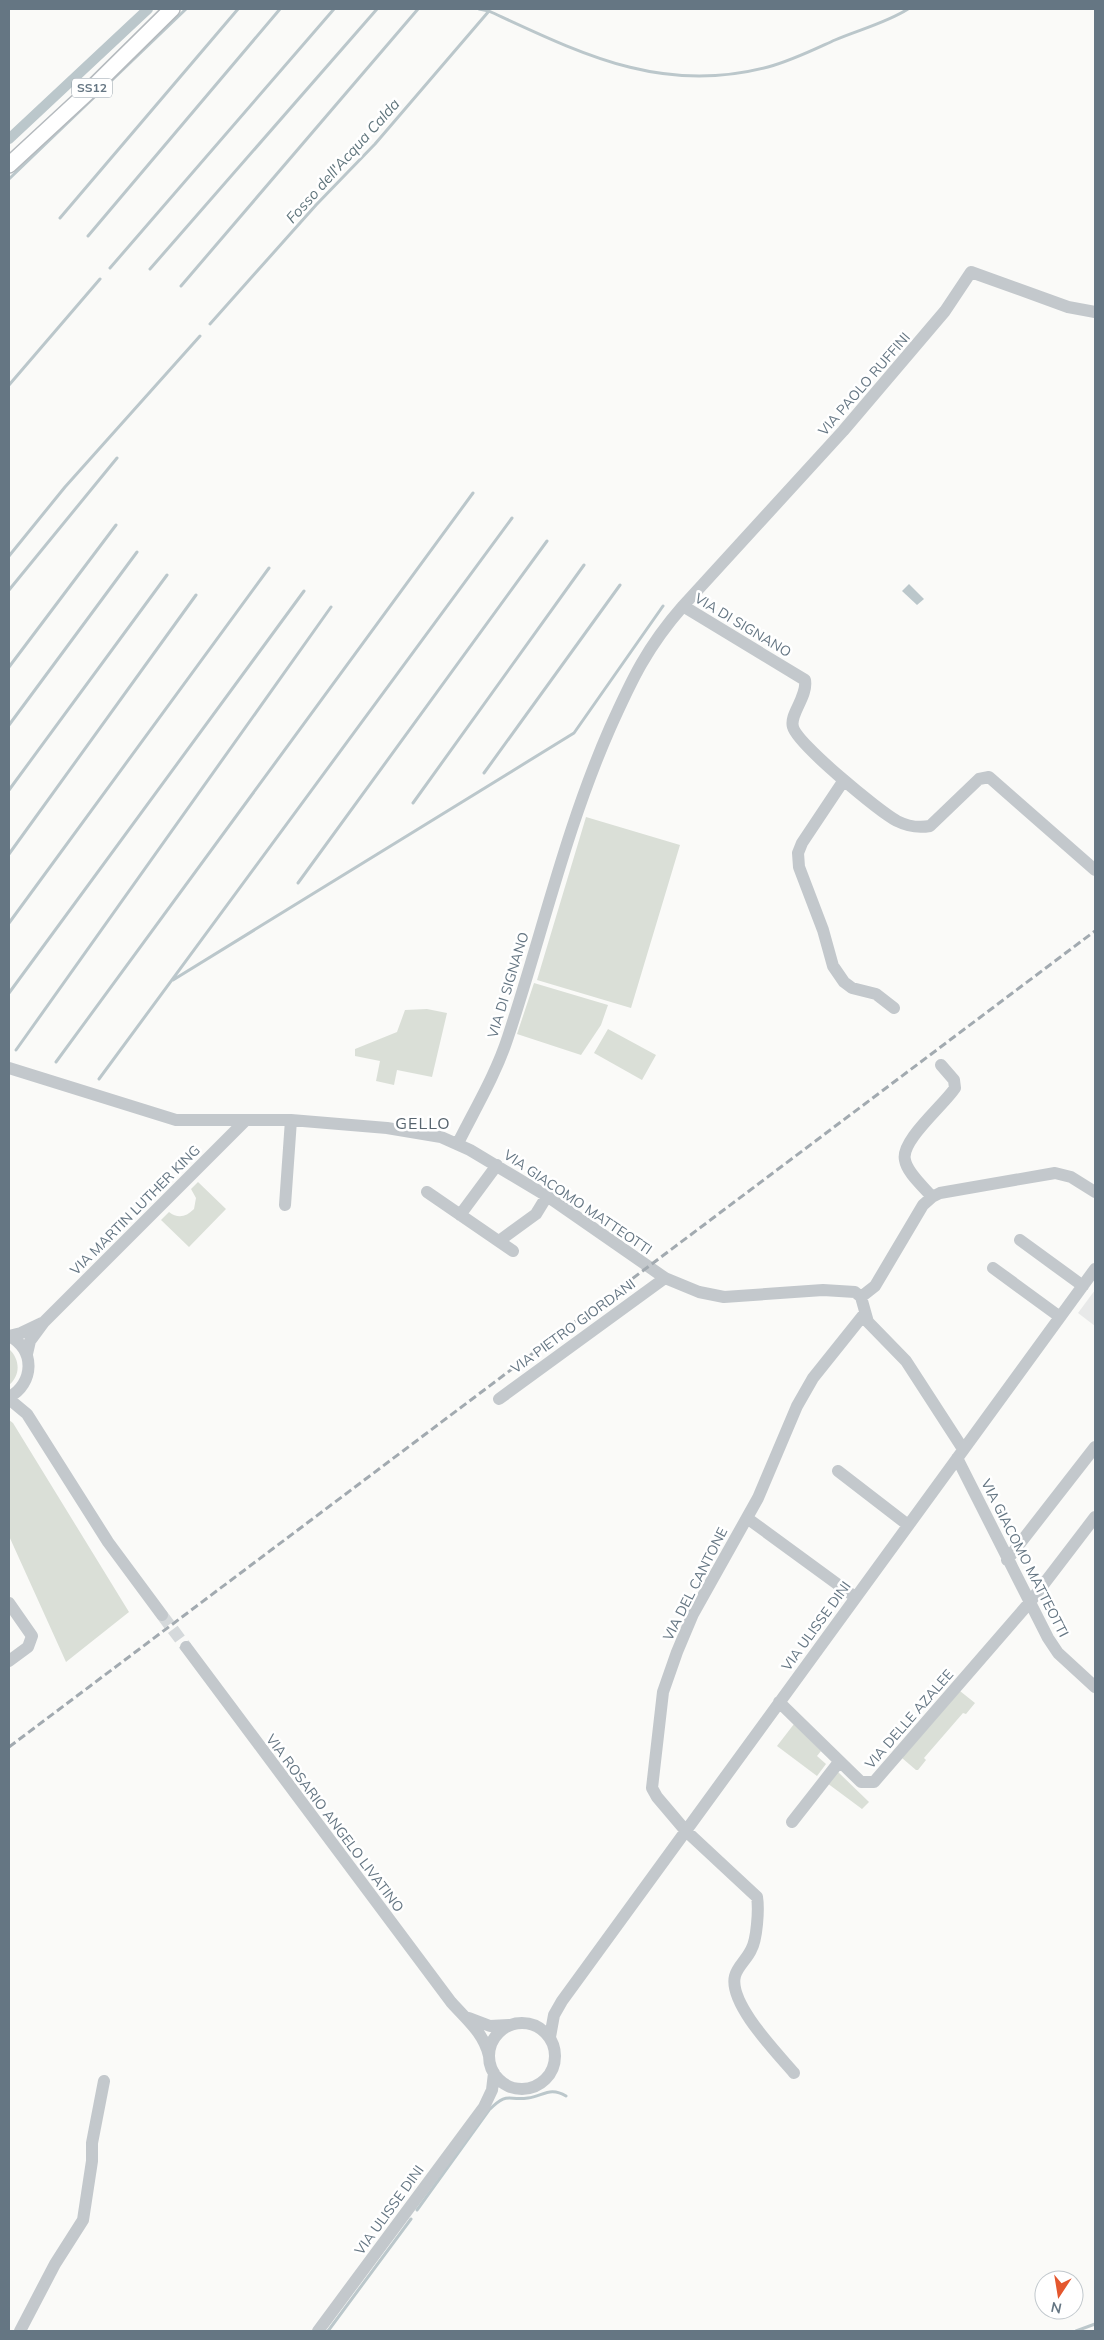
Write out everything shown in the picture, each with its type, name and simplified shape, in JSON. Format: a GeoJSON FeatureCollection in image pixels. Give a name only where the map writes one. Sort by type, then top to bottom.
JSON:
{"type":"FeatureCollection","features":[{"type":"Feature","properties":{"kind":"main road","name":"SS12"},"geometry":{"type":"LineString","coordinates":[[9,165],[88,92],[172,9]]}},
{"type":"Feature","properties":{"kind":"street","name":"VIA PAOLO RUFFINI"},"geometry":{"type":"LineString","coordinates":[[683,606],[856,417],[945,311],[970,272],[1068,307],[1095,312]]}},
{"type":"Feature","properties":{"kind":"street","name":"VIA DI SIGNANO"},"geometry":{"type":"LineString","coordinates":[[458,1143],[508,1038],[576,816],[599,754],[644,657],[663,629],[683,606],[805,680],[804,696],[792,727],[803,742],[844,780],[896,820],[922,827],[930,826],[979,779],[989,777],[1095,870]]}},
{"type":"Feature","properties":{"kind":"street"},"geometry":{"type":"LineString","coordinates":[[844,780],[802,843],[798,853],[799,867],[823,930],[833,966],[844,982],[852,988],[876,994],[894,1008]]}},
{"type":"Feature","properties":{"kind":"street"},"geometry":{"type":"LineString","coordinates":[[932,1197],[910,1171],[904,1160],[904,1154],[909,1142],[955,1088],[954,1080],[941,1065]]}},
{"type":"Feature","properties":{"kind":"street","name":"VIA GIACOMO MATTEOTTI"},"geometry":{"type":"LineString","coordinates":[[9,1068],[176,1120],[291,1120],[412,1131],[441,1137],[458,1143],[547,1196],[665,1278],[699,1292],[718,1296],[823,1290],[855,1292],[861,1297],[865,1314],[873,1328],[906,1361],[960,1454],[1007,1560],[1058,1653],[1095,1687]]}},
{"type":"Feature","properties":{"kind":"street","name":"VIA MARTIN LUTHER KING"},"geometry":{"type":"LineString","coordinates":[[44,1322],[246,1120]]}},
{"type":"Feature","properties":{"kind":"street"},"geometry":{"type":"LineString","coordinates":[[285,1205],[291,1120]]}},
{"type":"Feature","properties":{"kind":"street"},"geometry":{"type":"LineString","coordinates":[[460,1215],[496,1165]]}},
{"type":"Feature","properties":{"kind":"street"},"geometry":{"type":"LineString","coordinates":[[861,1297],[875,1286],[923,1205],[940,1193],[1055,1172],[1071,1177],[1095,1192]]}},
{"type":"Feature","properties":{"kind":"street"},"geometry":{"type":"LineString","coordinates":[[427,1192],[513,1251]]}},
{"type":"Feature","properties":{"kind":"street"},"geometry":{"type":"LineString","coordinates":[[499,1241],[536,1214],[547,1196]]}},
{"type":"Feature","properties":{"kind":"street"},"geometry":{"type":"LineString","coordinates":[[1020,1240],[1083,1286]]}},
{"type":"Feature","properties":{"kind":"street"},"geometry":{"type":"LineString","coordinates":[[993,1268],[1060,1317]]}},
{"type":"Feature","properties":{"kind":"street","name":"VIA ULISSE DINI"},"geometry":{"type":"LineString","coordinates":[[562,2001],[1095,1269]]}},
{"type":"Feature","properties":{"kind":"street","name":"VIA PIETRO GIORDANI"},"geometry":{"type":"LineString","coordinates":[[499,1399],[665,1278]]}},
{"type":"Feature","properties":{"kind":"street","name":"VIA DEL CANTONE"},"geometry":{"type":"LineString","coordinates":[[794,2073],[752,2023],[742,2007],[734,1984],[735,1975],[752,1949],[759,1905],[757,1897],[685,1830],[657,1797],[652,1788],[663,1692],[676,1652],[693,1614],[747,1518],[808,1387],[865,1314]]}},
{"type":"Feature","properties":{"kind":"street"},"geometry":{"type":"LineString","coordinates":[[9,1336],[21,1333],[44,1322]]}},
{"type":"Feature","properties":{"kind":"street"},"geometry":{"type":"LineString","coordinates":[[44,1322],[30,1341],[27,1354],[29,1371],[23,1386],[9,1398],[27,1414],[108,1542],[162,1615]]}},
{"type":"Feature","properties":{"kind":"street"},"geometry":{"type":"LineString","coordinates":[[9,1336],[19,1343],[27,1354]]}},
{"type":"Feature","properties":{"kind":"street"},"geometry":{"type":"LineString","coordinates":[[23,1386],[27,1414]]}},
{"type":"Feature","properties":{"kind":"street"},"geometry":{"type":"LineString","coordinates":[[1007,1560],[1095,1447]]}},
{"type":"Feature","properties":{"kind":"street"},"geometry":{"type":"LineString","coordinates":[[838,1471],[908,1525]]}},
{"type":"Feature","properties":{"kind":"street","name":"VIA DELLE AZALEE"},"geometry":{"type":"LineString","coordinates":[[779,1702],[861,1782],[874,1782],[1030,1602],[1095,1517]]}},
{"type":"Feature","properties":{"kind":"street"},"geometry":{"type":"LineString","coordinates":[[747,1518],[855,1597]]}},
{"type":"Feature","properties":{"kind":"street"},"geometry":{"type":"LineString","coordinates":[[9,1603],[30,1631],[32,1640],[28,1647],[9,1661]]}},
{"type":"Feature","properties":{"kind":"street","name":"VIA ROSARIO ANGELO LIVATINO"},"geometry":{"type":"LineString","coordinates":[[186,1647],[426,1969],[486,2042],[489,2056]]}},
{"type":"Feature","properties":{"kind":"street"},"geometry":{"type":"LineString","coordinates":[[792,1822],[839,1762]]}},
{"type":"Feature","properties":{"kind":"street"},"geometry":{"type":"LineString","coordinates":[[532,2024],[549,2014],[562,2001]]}},
{"type":"Feature","properties":{"kind":"street"},"geometry":{"type":"LineString","coordinates":[[550,2037],[554,2015],[562,2001]]}},
{"type":"Feature","properties":{"kind":"street"},"geometry":{"type":"LineString","coordinates":[[463,2015],[485,2025],[509,2026]]}},
{"type":"Feature","properties":{"kind":"street"},"geometry":{"type":"LineString","coordinates":[[518,2023],[532,2024],[546,2032],[556,2050],[556,2061],[546,2080],[530,2089],[517,2089],[499,2094],[484,2107],[492,2090],[494,2074],[489,2056],[494,2038],[509,2026],[518,2023]]}},
{"type":"Feature","properties":{"kind":"street"},"geometry":{"type":"LineString","coordinates":[[494,2074],[507,2086],[517,2089]]}},
{"type":"Feature","properties":{"kind":"street"},"geometry":{"type":"LineString","coordinates":[[20,2331],[55,2264],[83,2220],[92,2161],[92,2143],[104,2081]]}},
{"type":"Feature","properties":{"kind":"street","name":"VIA ULISSE DINI"},"geometry":{"type":"LineString","coordinates":[[318,2331],[484,2107]]}},
{"type":"Feature","properties":{"kind":"shaded area"},"geometry":{"type":"Polygon","coordinates":[[[909,584],[924,599],[917,605],[902,591],[909,584]]]}},
{"type":"Feature","properties":{"kind":"shaded area"},"geometry":{"type":"Polygon","coordinates":[[[586,817],[680,845],[631,1008],[537,980],[586,817]]]}},
{"type":"Feature","properties":{"kind":"shaded area"},"geometry":{"type":"Polygon","coordinates":[[[534,983],[608,1005],[601,1025],[581,1055],[517,1034],[534,983]]]}},
{"type":"Feature","properties":{"kind":"shaded area"},"geometry":{"type":"Polygon","coordinates":[[[427,1009],[447,1013],[432,1077],[397,1070],[394,1085],[376,1081],[380,1061],[355,1056],[355,1049],[397,1032],[405,1010],[427,1009]]]}},
{"type":"Feature","properties":{"kind":"shaded area"},"geometry":{"type":"Polygon","coordinates":[[[608,1029],[656,1055],[642,1080],[594,1053],[608,1029]]]}},
{"type":"Feature","properties":{"kind":"shaded area"},"geometry":{"type":"Polygon","coordinates":[[[198,1182],[226,1209],[189,1247],[161,1220],[169,1212],[176,1216],[182,1216],[194,1209],[196,1198],[191,1189],[198,1182]]]}},
{"type":"Feature","properties":{"kind":"shaded area"},"geometry":{"type":"Polygon","coordinates":[[[1095,1290],[1095,1326],[1078,1313],[1095,1290]]]}},
{"type":"Feature","properties":{"kind":"shaded area"},"geometry":{"type":"Polygon","coordinates":[[[9,1349],[15,1357],[18,1367],[16,1377],[9,1385],[9,1349]]]}},
{"type":"Feature","properties":{"kind":"shaded area"},"geometry":{"type":"Polygon","coordinates":[[[9,1420],[13,1423],[129,1612],[66,1662],[9,1536],[9,1420]]]}},
{"type":"Feature","properties":{"kind":"shaded area"},"geometry":{"type":"Polygon","coordinates":[[[960,1691],[975,1703],[966,1714],[963,1713],[924,1758],[926,1760],[918,1770],[916,1770],[902,1758],[960,1691]]]}},
{"type":"Feature","properties":{"kind":"shaded area"},"geometry":{"type":"Polygon","coordinates":[[[794,1724],[821,1751],[817,1756],[826,1764],[817,1776],[777,1746],[794,1724]]]}},
{"type":"Feature","properties":{"kind":"shaded area"},"geometry":{"type":"Polygon","coordinates":[[[836,1770],[869,1802],[862,1809],[827,1783],[836,1770]]]}},
{"type":"Feature","properties":{"kind":"waterway"},"geometry":{"type":"LineString","coordinates":[[9,139],[148,9]]}},
{"type":"Feature","properties":{"kind":"waterway"},"geometry":{"type":"LineString","coordinates":[[9,179],[186,9]]}},
{"type":"Feature","properties":{"kind":"waterway"},"geometry":{"type":"LineString","coordinates":[[60,218],[238,9]]}},
{"type":"Feature","properties":{"kind":"waterway"},"geometry":{"type":"LineString","coordinates":[[88,236],[280,9]]}},
{"type":"Feature","properties":{"kind":"waterway"},"geometry":{"type":"LineString","coordinates":[[110,268],[334,9]]}},
{"type":"Feature","properties":{"kind":"waterway"},"geometry":{"type":"LineString","coordinates":[[150,269],[377,9]]}},
{"type":"Feature","properties":{"kind":"waterway"},"geometry":{"type":"LineString","coordinates":[[181,286],[418,9]]}},
{"type":"Feature","properties":{"kind":"waterway"},"geometry":{"type":"LineString","coordinates":[[479,9],[489,11],[590,55],[624,66],[658,73],[693,76],[729,74],[777,65],[908,9]]}},
{"type":"Feature","properties":{"kind":"waterway","name":"Fosso dell'Acqua Calda"},"geometry":{"type":"LineString","coordinates":[[210,324],[316,205],[375,144],[489,11]]}},
{"type":"Feature","properties":{"kind":"waterway"},"geometry":{"type":"LineString","coordinates":[[9,385],[100,279]]}},
{"type":"Feature","properties":{"kind":"waterway","name":"Fosso dell'Acqua Calda"},"geometry":{"type":"LineString","coordinates":[[9,556],[65,487],[200,336]]}},
{"type":"Feature","properties":{"kind":"waterway"},"geometry":{"type":"LineString","coordinates":[[9,590],[117,458]]}},
{"type":"Feature","properties":{"kind":"waterway"},"geometry":{"type":"LineString","coordinates":[[56,1062],[473,493]]}},
{"type":"Feature","properties":{"kind":"waterway"},"geometry":{"type":"LineString","coordinates":[[99,1079],[512,518]]}},
{"type":"Feature","properties":{"kind":"waterway"},"geometry":{"type":"LineString","coordinates":[[9,667],[116,525]]}},
{"type":"Feature","properties":{"kind":"waterway"},"geometry":{"type":"LineString","coordinates":[[298,883],[547,541]]}},
{"type":"Feature","properties":{"kind":"waterway"},"geometry":{"type":"LineString","coordinates":[[9,725],[137,552]]}},
{"type":"Feature","properties":{"kind":"waterway"},"geometry":{"type":"LineString","coordinates":[[413,803],[584,565]]}},
{"type":"Feature","properties":{"kind":"waterway"},"geometry":{"type":"LineString","coordinates":[[9,923],[269,568]]}},
{"type":"Feature","properties":{"kind":"waterway"},"geometry":{"type":"LineString","coordinates":[[9,790],[167,575]]}},
{"type":"Feature","properties":{"kind":"waterway"},"geometry":{"type":"LineString","coordinates":[[484,773],[620,585]]}},
{"type":"Feature","properties":{"kind":"waterway"},"geometry":{"type":"LineString","coordinates":[[9,993],[304,591]]}},
{"type":"Feature","properties":{"kind":"waterway"},"geometry":{"type":"LineString","coordinates":[[9,854],[196,595]]}},
{"type":"Feature","properties":{"kind":"waterway"},"geometry":{"type":"LineString","coordinates":[[173,980],[574,733],[663,606]]}},
{"type":"Feature","properties":{"kind":"waterway"},"geometry":{"type":"LineString","coordinates":[[16,1050],[331,607]]}},
{"type":"Feature","properties":{"kind":"waterway"},"geometry":{"type":"LineString","coordinates":[[417,2210],[495,2104],[508,2098],[521,2099],[551,2092],[566,2096]]}},
{"type":"Feature","properties":{"kind":"waterway"},"geometry":{"type":"LineString","coordinates":[[328,2331],[411,2219]]}},
{"type":"Feature","properties":{"kind":"waterway"},"geometry":{"type":"LineString","coordinates":[[1076,2331],[1095,2324]]}},
{"type":"Feature","properties":{"kind":"tunnel"},"geometry":{"type":"LineString","coordinates":[[162,1615],[186,1647]]}},
{"type":"Feature","properties":{"kind":"railway"},"geometry":{"type":"LineString","coordinates":[[9,1747],[1095,931]]}},
{"type":"Feature","properties":{"kind":"district","name":"GELLO"},"geometry":{"type":"Point","coordinates":[423,1123]}}]}
